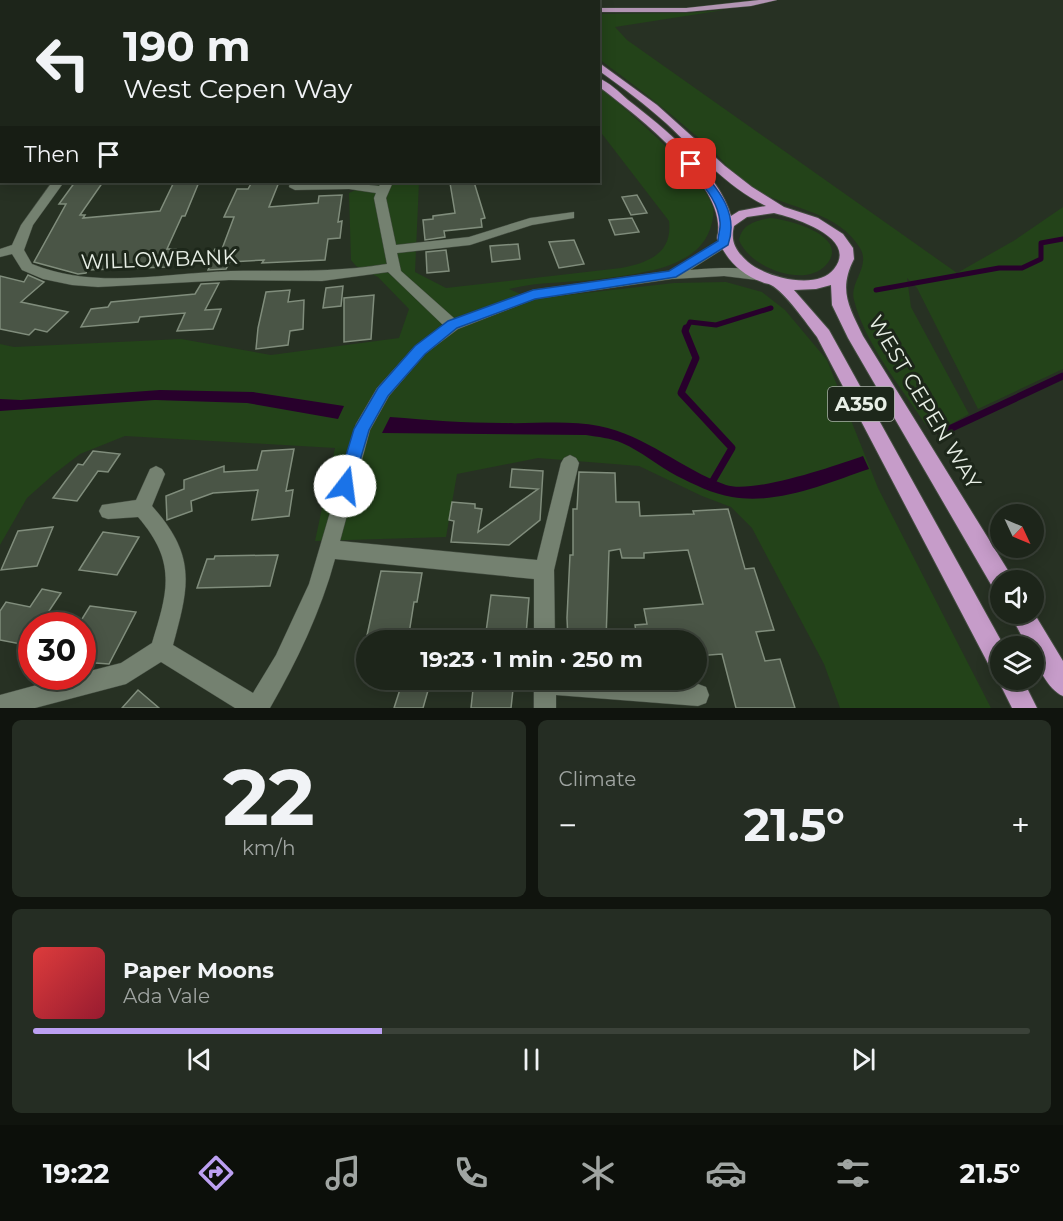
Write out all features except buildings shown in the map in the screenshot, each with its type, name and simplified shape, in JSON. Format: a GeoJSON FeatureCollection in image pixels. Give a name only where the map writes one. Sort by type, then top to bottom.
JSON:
{"type":"FeatureCollection","features":[{"type":"Feature","properties":{"kind":"highway"},"geometry":{"type":"LineString","coordinates":[[600,67],[665,117],[736,184],[757,197],[821,224],[834,233],[842,243],[846,255],[845,265],[838,274],[825,282],[808,285],[767,279],[734,261],[724,243],[723,234],[734,218],[759,210],[790,212]]}},
{"type":"Feature","properties":{"kind":"highway"},"geometry":{"type":"LineString","coordinates":[[600,83],[646,121],[704,179],[720,201],[727,226]]}},
{"type":"Feature","properties":{"kind":"highway","name":"WEST CEPEN WAY"},"geometry":{"type":"LineString","coordinates":[[838,274],[840,305],[856,338],[995,570]]}},
{"type":"Feature","properties":{"kind":"highway","name":"A350"},"geometry":{"type":"LineString","coordinates":[[767,279],[804,309],[823,334],[990,644]]}},
{"type":"Feature","properties":{"kind":"highway"},"geometry":{"type":"LineString","coordinates":[[1027,624],[1063,684]]}},
{"type":"Feature","properties":{"kind":"highway"},"geometry":{"type":"LineString","coordinates":[[1015,690],[1025,708]]}},
{"type":"Feature","properties":{"kind":"main road"},"geometry":{"type":"LineString","coordinates":[[600,10],[672,12],[741,6],[773,0]]}},
{"type":"Feature","properties":{"kind":"street"},"geometry":{"type":"LineString","coordinates":[[0,253],[18,248],[34,214],[57,183]]}},
{"type":"Feature","properties":{"kind":"street"},"geometry":{"type":"LineString","coordinates":[[295,183],[295,187],[385,186],[380,207],[393,267],[406,284],[453,325]]}},
{"type":"Feature","properties":{"kind":"street"},"geometry":{"type":"LineString","coordinates":[[390,250],[471,241],[548,212],[570,215]]}},
{"type":"Feature","properties":{"kind":"street"},"geometry":{"type":"LineString","coordinates":[[672,274],[724,243]]}},
{"type":"Feature","properties":{"kind":"street","name":"WILLOWBANK"},"geometry":{"type":"LineString","coordinates":[[18,248],[27,267],[37,273],[98,286],[344,275],[393,267]]}},
{"type":"Feature","properties":{"kind":"street"},"geometry":{"type":"LineString","coordinates":[[160,650],[257,708],[284,663],[318,586],[356,444],[370,413],[406,364],[453,325],[533,295],[672,274],[724,272],[767,279]]}},
{"type":"Feature","properties":{"kind":"street"},"geometry":{"type":"LineString","coordinates":[[545,630],[544,570],[570,464]]}},
{"type":"Feature","properties":{"kind":"street"},"geometry":{"type":"LineString","coordinates":[[142,508],[156,474]]}},
{"type":"Feature","properties":{"kind":"street"},"geometry":{"type":"LineString","coordinates":[[0,706],[126,673],[160,650],[177,591],[176,566],[158,524],[142,508],[108,510]]}},
{"type":"Feature","properties":{"kind":"street"},"geometry":{"type":"LineString","coordinates":[[329,549],[544,570]]}},
{"type":"Feature","properties":{"kind":"street"},"geometry":{"type":"LineString","coordinates":[[545,690],[545,708]]}},
{"type":"Feature","properties":{"kind":"street"},"geometry":{"type":"LineString","coordinates":[[643,690],[698,695]]}},
{"type":"Feature","properties":{"kind":"green space"},"geometry":{"type":"Polygon","coordinates":[[[724,10],[615,27],[627,40],[957,273],[1015,240],[1063,207],[1063,369],[978,409],[917,288],[907,278],[911,307],[969,414],[951,424],[926,425],[875,349],[859,316],[853,293],[862,268],[863,255],[850,235],[823,217],[761,193],[742,182],[712,150],[685,126],[600,60],[600,14],[724,10]]]}},
{"type":"Feature","properties":{"kind":"green space"},"geometry":{"type":"Polygon","coordinates":[[[600,87],[680,161],[706,194],[713,208],[713,217],[705,240],[683,259],[653,270],[596,280],[509,289],[532,299],[674,283],[726,282],[762,292],[785,310],[827,360],[878,488],[991,708],[840,708],[824,664],[752,528],[731,507],[639,466],[538,458],[457,474],[446,537],[315,541],[335,448],[125,436],[80,454],[54,474],[27,498],[0,545],[0,344],[14,347],[181,339],[271,355],[399,338],[409,309],[378,277],[356,266],[351,260],[349,193],[371,183],[419,183],[415,272],[446,288],[621,268],[640,263],[656,255],[667,242],[669,221],[600,131],[600,87]]]}},
{"type":"Feature","properties":{"kind":"green space"},"geometry":{"type":"Polygon","coordinates":[[[770,218],[802,226],[824,238],[831,246],[832,255],[826,265],[816,272],[791,275],[778,272],[754,259],[739,240],[743,230],[750,224],[770,218]]]}},
{"type":"Feature","properties":{"kind":"shaded area"},"geometry":{"type":"Polygon","coordinates":[[[160,390],[253,392],[344,406],[338,419],[247,403],[155,400],[0,411],[0,399],[21,400],[160,390]]]}},
{"type":"Feature","properties":{"kind":"shaded area"},"geometry":{"type":"Polygon","coordinates":[[[390,417],[475,422],[576,423],[599,426],[616,430],[648,444],[710,478],[738,487],[794,478],[863,456],[869,469],[802,491],[749,499],[725,496],[710,491],[670,472],[618,441],[586,435],[382,433],[390,417]]]}},
{"type":"Feature","properties":{"kind":"waterway"},"geometry":{"type":"LineString","coordinates":[[876,290],[999,268],[1022,268],[1041,259],[1041,243],[1063,239]]}},
{"type":"Feature","properties":{"kind":"waterway"},"geometry":{"type":"LineString","coordinates":[[686,330],[690,322],[716,325],[771,308]]}},
{"type":"Feature","properties":{"kind":"waterway"},"geometry":{"type":"LineString","coordinates":[[686,328],[685,331],[696,358],[681,393],[732,448],[711,484]]}},
{"type":"Feature","properties":{"kind":"waterway"},"geometry":{"type":"LineString","coordinates":[[941,433],[1063,376]]}},
{"type":"Feature","properties":{"kind":"route"},"geometry":{"type":"LineString","coordinates":[[345,486],[362,429],[383,392],[420,350],[453,325],[533,295],[672,274],[724,243],[723,234],[727,226],[724,210],[716,193],[691,164]]}}]}
